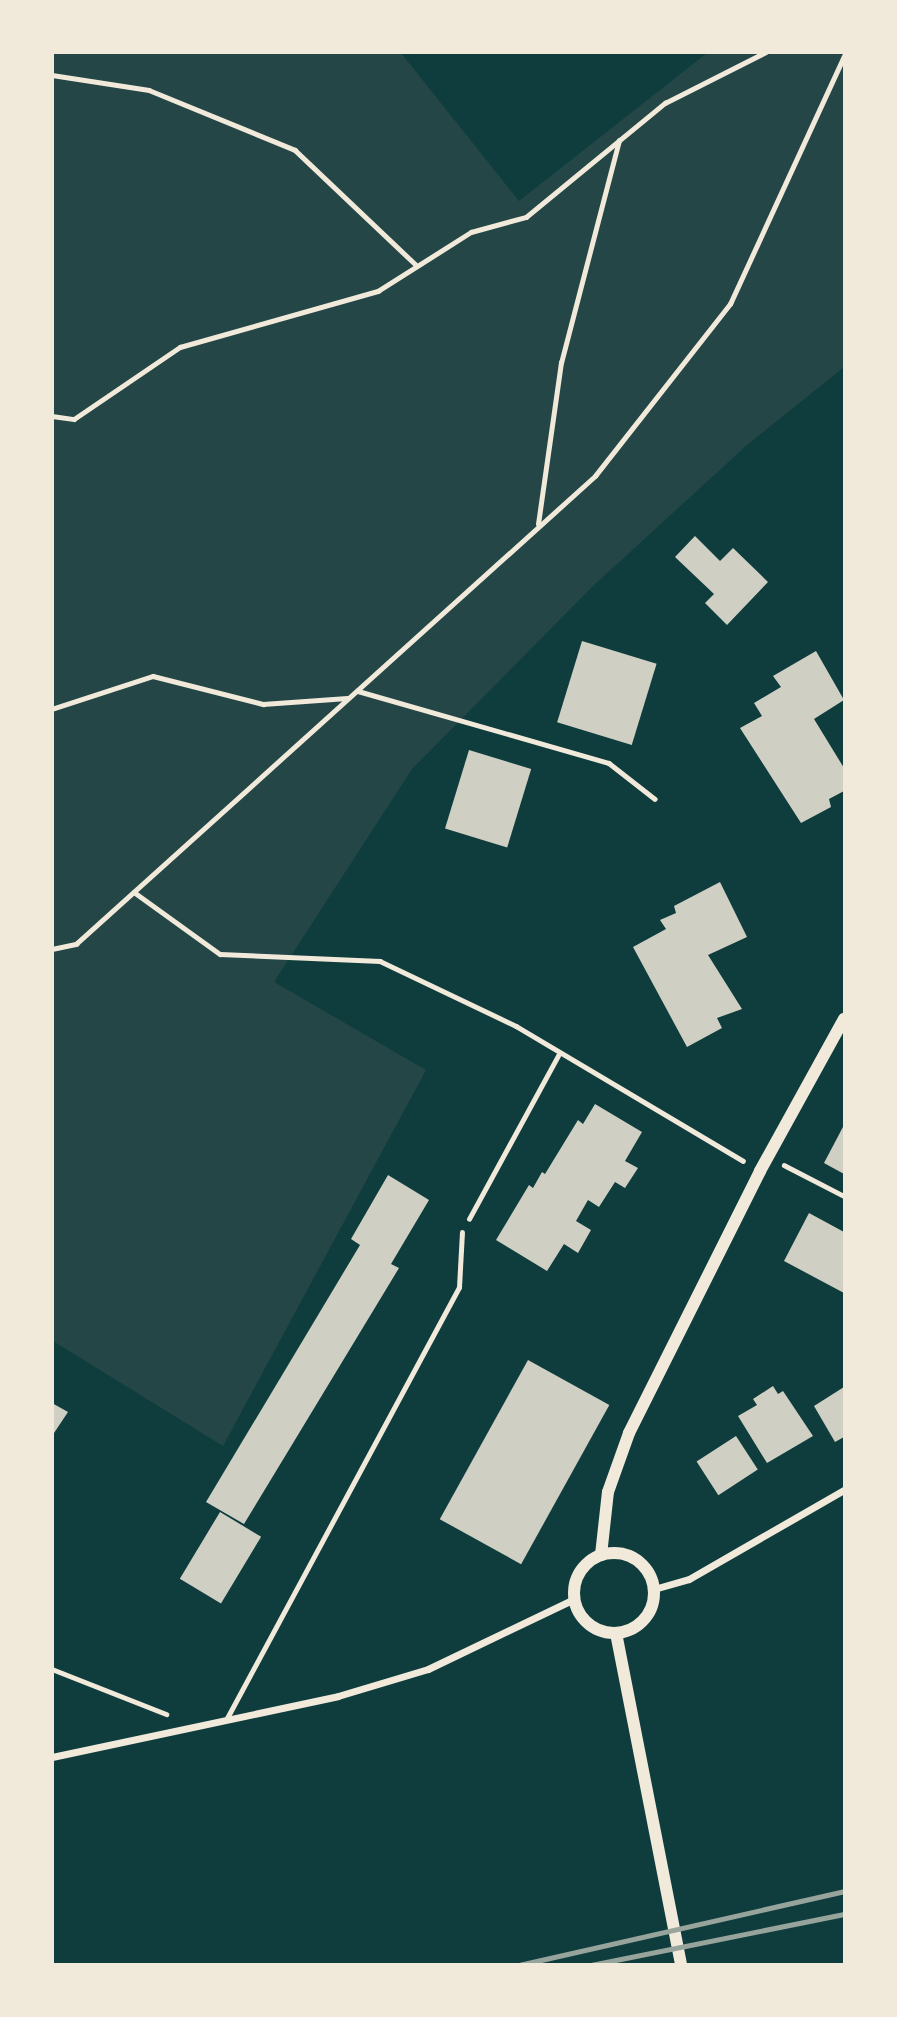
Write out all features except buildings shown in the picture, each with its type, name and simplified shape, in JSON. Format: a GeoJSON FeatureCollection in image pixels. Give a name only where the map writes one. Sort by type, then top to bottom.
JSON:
{"type":"FeatureCollection","features":[{"type":"Feature","properties":{"kind":"street"},"geometry":{"type":"LineString","coordinates":[[601,1555],[608,1492],[629,1433],[760,1171],[845,1019]]}},
{"type":"Feature","properties":{"kind":"street"},"geometry":{"type":"LineString","coordinates":[[654,1589],[689,1579],[845,1490]]}},
{"type":"Feature","properties":{"kind":"street"},"geometry":{"type":"LineString","coordinates":[[625,1554],[636,1559],[651,1577],[654,1589],[648,1614],[628,1631],[616,1633],[604,1632],[584,1620],[574,1600],[582,1567],[601,1555],[625,1554]]}},
{"type":"Feature","properties":{"kind":"street"},"geometry":{"type":"LineString","coordinates":[[52,1757],[338,1696],[428,1670],[574,1600]]}},
{"type":"Feature","properties":{"kind":"street"},"geometry":{"type":"LineString","coordinates":[[616,1633],[681,1965]]}},
{"type":"Feature","properties":{"kind":"lane"},"geometry":{"type":"LineString","coordinates":[[227,1718],[459,1287],[462,1232]]}},
{"type":"Feature","properties":{"kind":"path"},"geometry":{"type":"LineString","coordinates":[[52,416],[74,419],[180,347],[378,292],[415,264],[471,232],[526,217],[665,103],[766,52]]}},
{"type":"Feature","properties":{"kind":"path"},"geometry":{"type":"LineString","coordinates":[[52,949],[76,944],[595,476],[730,304],[845,57]]}},
{"type":"Feature","properties":{"kind":"path"},"geometry":{"type":"LineString","coordinates":[[52,75],[149,90],[295,150],[415,264]]}},
{"type":"Feature","properties":{"kind":"path"},"geometry":{"type":"LineString","coordinates":[[538,525],[561,363],[619,140]]}},
{"type":"Feature","properties":{"kind":"path"},"geometry":{"type":"LineString","coordinates":[[52,709],[153,676],[263,704],[347,698]]}},
{"type":"Feature","properties":{"kind":"path"},"geometry":{"type":"LineString","coordinates":[[357,690],[609,763],[655,799]]}},
{"type":"Feature","properties":{"kind":"path"},"geometry":{"type":"LineString","coordinates":[[134,891],[220,954],[380,961],[516,1026],[559,1054],[760,1171]]}},
{"type":"Feature","properties":{"kind":"path"},"geometry":{"type":"LineString","coordinates":[[462,1232],[559,1054]]}},
{"type":"Feature","properties":{"kind":"path"},"geometry":{"type":"LineString","coordinates":[[794,1170],[845,1196]]}},
{"type":"Feature","properties":{"kind":"path"},"geometry":{"type":"LineString","coordinates":[[52,1669],[195,1725]]}},
{"type":"Feature","properties":{"kind":"shaded area"},"geometry":{"type":"Polygon","coordinates":[[[52,53],[401,53],[519,201],[707,53],[844,53],[844,367],[747,445],[593,586],[412,769],[274,982],[426,1070],[223,1446],[53,1341],[52,53]]]}},
{"type":"Feature","properties":{"kind":"railway"},"geometry":{"type":"LineString","coordinates":[[519,1965],[844,1891]]}},
{"type":"Feature","properties":{"kind":"railway"},"geometry":{"type":"LineString","coordinates":[[591,1965],[844,1914]]}}]}
